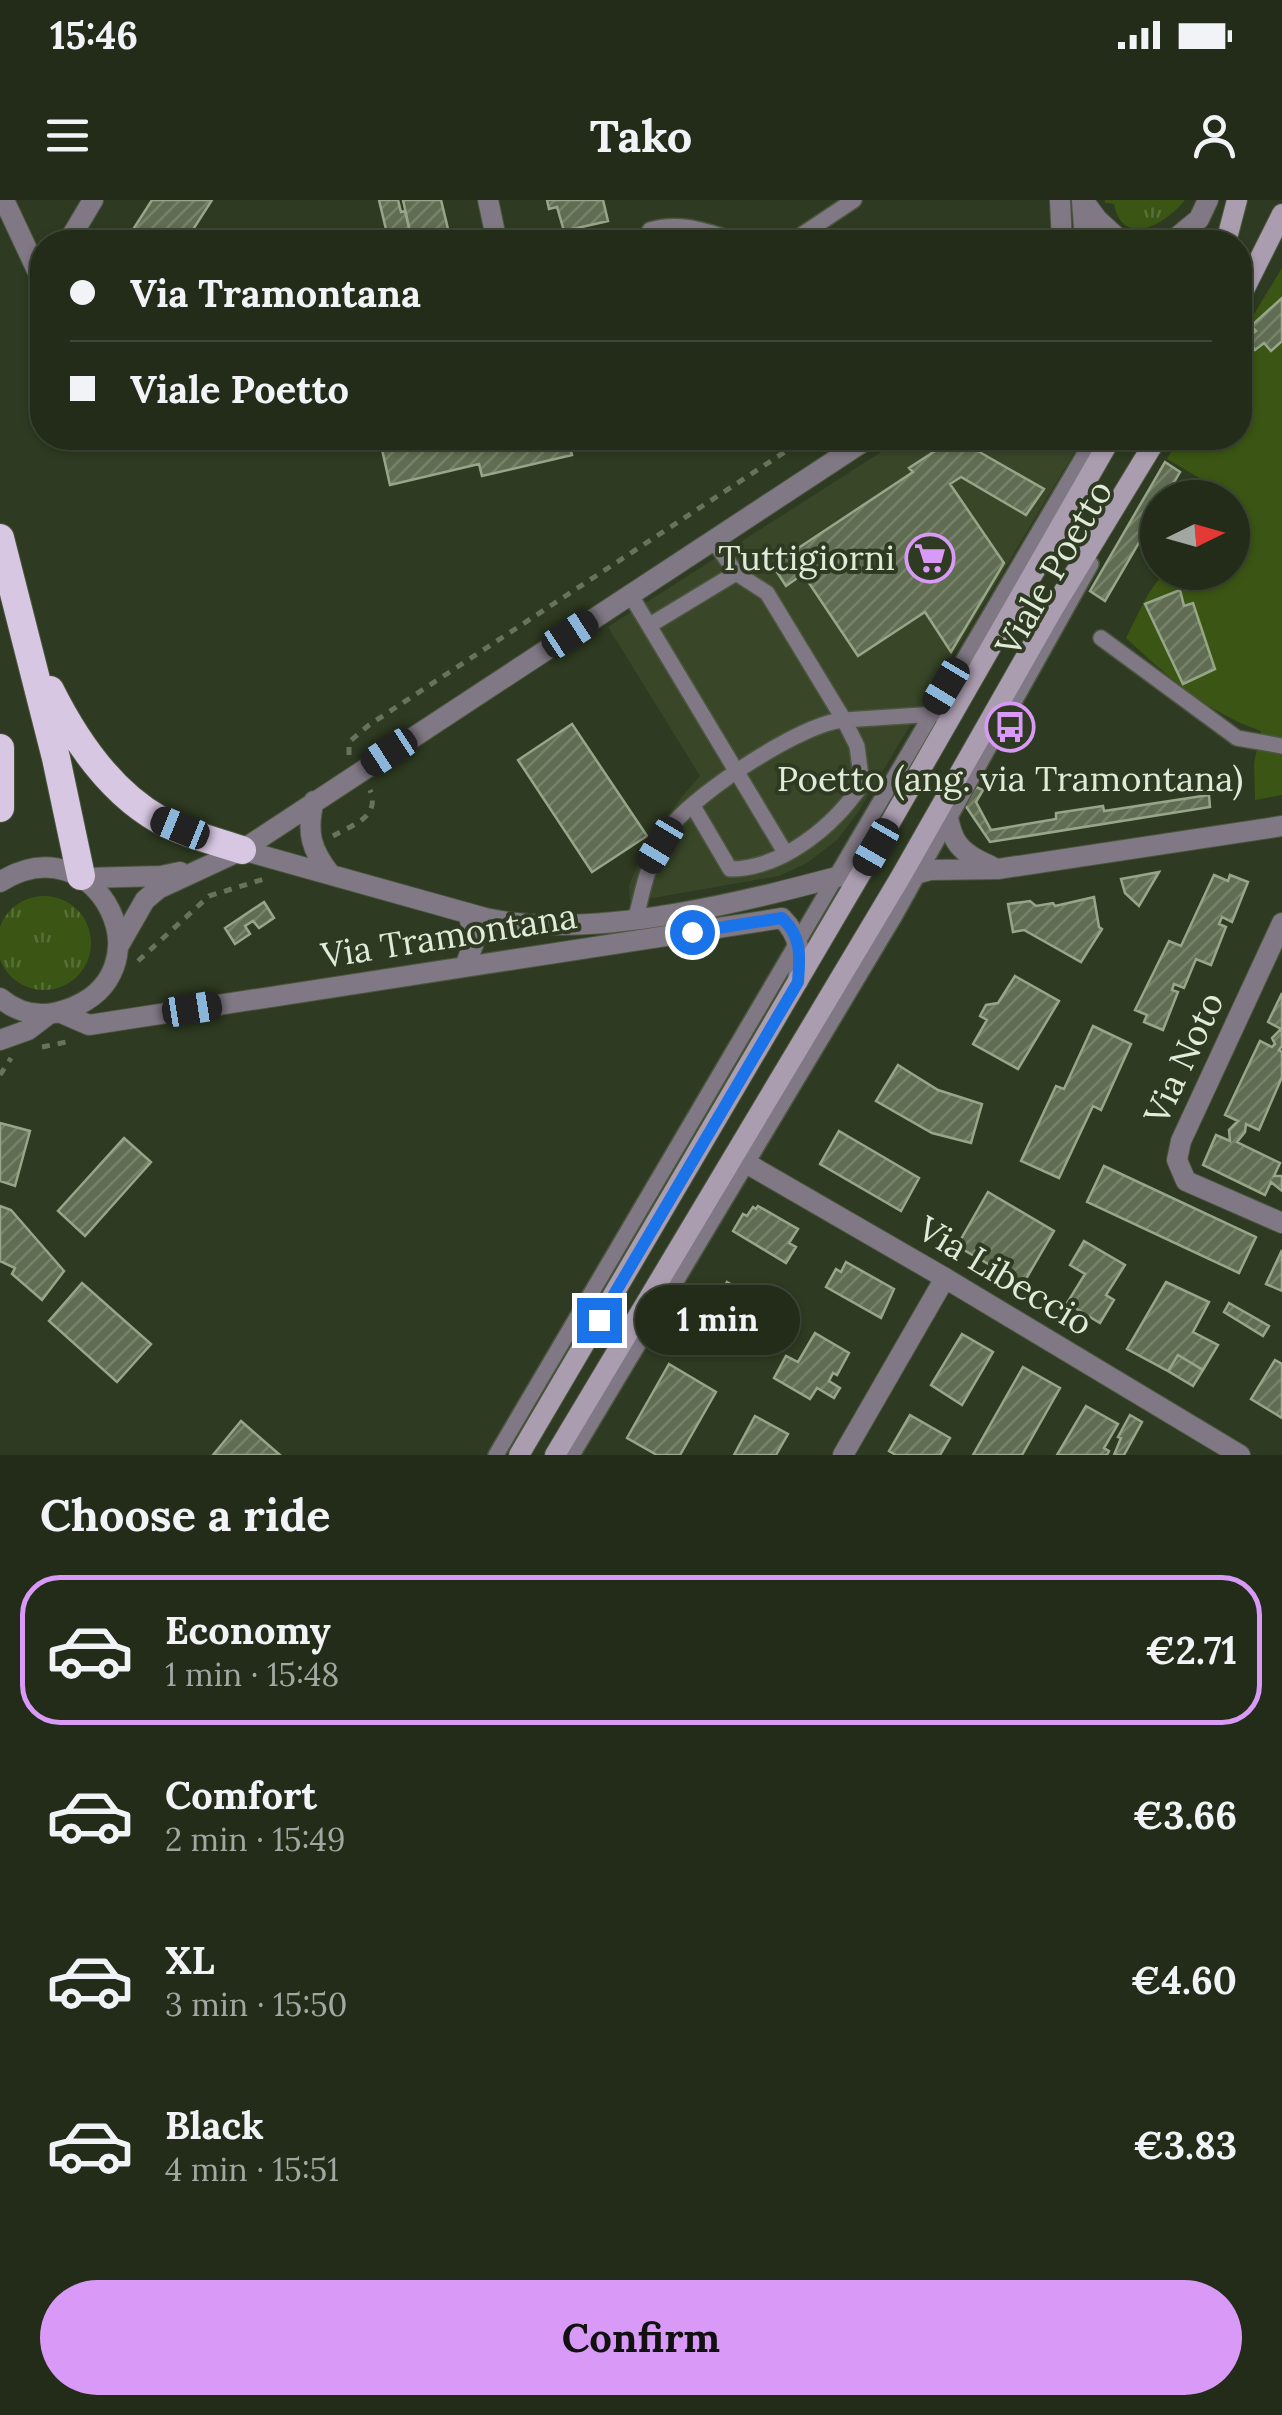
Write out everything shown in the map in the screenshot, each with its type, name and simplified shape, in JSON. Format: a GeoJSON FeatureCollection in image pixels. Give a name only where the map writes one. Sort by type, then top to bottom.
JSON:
{"type":"FeatureCollection","features":[{"type":"Feature","properties":{"kind":"highway"},"geometry":{"type":"LineString","coordinates":[[0,538],[83,877]]}},
{"type":"Feature","properties":{"kind":"highway"},"geometry":{"type":"LineString","coordinates":[[28,644],[63,715],[92,761],[159,820],[242,850]]}},
{"type":"Feature","properties":{"kind":"highway"},"geometry":{"type":"LineString","coordinates":[[0,748],[0,808]]}},
{"type":"Feature","properties":{"kind":"main road"},"geometry":{"type":"LineString","coordinates":[[1229,230],[1238,200]]}},
{"type":"Feature","properties":{"kind":"main road"},"geometry":{"type":"LineString","coordinates":[[1252,274],[1282,214]]}},
{"type":"Feature","properties":{"kind":"main road","name":"Viale Poetto"},"geometry":{"type":"LineString","coordinates":[[519,1455],[798,982],[1104,450]]}},
{"type":"Feature","properties":{"kind":"main road","name":"Viale Poetto"},"geometry":{"type":"LineString","coordinates":[[564,1453],[909,876],[1053,609],[1150,450]]}},
{"type":"Feature","properties":{"kind":"street"},"geometry":{"type":"LineString","coordinates":[[4,200],[30,255]]}},
{"type":"Feature","properties":{"kind":"street"},"geometry":{"type":"LineString","coordinates":[[75,230],[93,200]]}},
{"type":"Feature","properties":{"kind":"street"},"geometry":{"type":"LineString","coordinates":[[488,200],[495,230]]}},
{"type":"Feature","properties":{"kind":"street"},"geometry":{"type":"LineString","coordinates":[[1060,200],[1061,230]]}},
{"type":"Feature","properties":{"kind":"street"},"geometry":{"type":"LineString","coordinates":[[1082,200],[1112,230]]}},
{"type":"Feature","properties":{"kind":"street"},"geometry":{"type":"LineString","coordinates":[[1082,200],[1084,230]]}},
{"type":"Feature","properties":{"kind":"street"},"geometry":{"type":"LineString","coordinates":[[1186,230],[1199,219],[1208,200]]}},
{"type":"Feature","properties":{"kind":"street"},"geometry":{"type":"LineString","coordinates":[[7,1044],[28,1030],[27,1009],[83,1004],[99,993],[111,975],[118,947],[145,900],[158,889],[242,850],[851,450]]}},
{"type":"Feature","properties":{"kind":"street"},"geometry":{"type":"LineString","coordinates":[[314,801],[310,840],[331,875]]}},
{"type":"Feature","properties":{"kind":"street"},"geometry":{"type":"LineString","coordinates":[[946,810],[950,835],[967,856],[998,869]]}},
{"type":"Feature","properties":{"kind":"street"},"geometry":{"type":"LineString","coordinates":[[909,876],[998,869],[1282,826]]}},
{"type":"Feature","properties":{"kind":"street","name":"Via Tramontana"},"geometry":{"type":"LineString","coordinates":[[242,850],[468,914],[514,924],[553,926],[751,900],[863,870]]}},
{"type":"Feature","properties":{"kind":"street"},"geometry":{"type":"LineString","coordinates":[[0,882],[12,874],[46,868],[83,877],[162,876],[202,868]]}},
{"type":"Feature","properties":{"kind":"street"},"geometry":{"type":"LineString","coordinates":[[83,877],[109,905],[117,928],[118,947]]}},
{"type":"Feature","properties":{"kind":"street"},"geometry":{"type":"LineString","coordinates":[[466,966],[475,940],[468,914]]}},
{"type":"Feature","properties":{"kind":"street","name":"Via Tramontana"},"geometry":{"type":"LineString","coordinates":[[27,1009],[89,1025],[782,918],[793,928],[798,940]]}},
{"type":"Feature","properties":{"kind":"street","name":"Via Noto"},"geometry":{"type":"LineString","coordinates":[[1282,923],[1181,1141],[1176,1160],[1186,1180],[1282,1222]]}},
{"type":"Feature","properties":{"kind":"street"},"geometry":{"type":"LineString","coordinates":[[798,940],[798,982]]}},
{"type":"Feature","properties":{"kind":"street","name":"Via Libeccio"},"geometry":{"type":"LineString","coordinates":[[740,1160],[1240,1455]]}},
{"type":"Feature","properties":{"kind":"street"},"geometry":{"type":"LineString","coordinates":[[843,1455],[945,1278]]}},
{"type":"Feature","properties":{"kind":"lane"},"geometry":{"type":"LineString","coordinates":[[810,230],[854,200]]}},
{"type":"Feature","properties":{"kind":"lane"},"geometry":{"type":"LineString","coordinates":[[650,230],[661,226],[702,230]]}},
{"type":"Feature","properties":{"kind":"lane"},"geometry":{"type":"LineString","coordinates":[[496,1455],[1087,450]]}},
{"type":"Feature","properties":{"kind":"lane","name":"Viale Poetto"},"geometry":{"type":"LineString","coordinates":[[946,810],[1160,450]]}},
{"type":"Feature","properties":{"kind":"lane"},"geometry":{"type":"LineString","coordinates":[[693,806],[730,869],[751,869],[786,854],[819,831],[850,802],[862,784],[857,746],[844,720],[766,593],[736,573],[713,540]]}},
{"type":"Feature","properties":{"kind":"lane"},"geometry":{"type":"LineString","coordinates":[[650,624],[736,573]]}},
{"type":"Feature","properties":{"kind":"lane"},"geometry":{"type":"LineString","coordinates":[[630,594],[786,854]]}},
{"type":"Feature","properties":{"kind":"lane"},"geometry":{"type":"LineString","coordinates":[[1101,638],[1238,738],[1282,746]]}},
{"type":"Feature","properties":{"kind":"lane"},"geometry":{"type":"LineString","coordinates":[[636,918],[647,866],[672,824],[790,738],[828,721],[953,712]]}},
{"type":"Feature","properties":{"kind":"path"},"geometry":{"type":"LineString","coordinates":[[352,758],[349,742],[369,725],[788,450]]}},
{"type":"Feature","properties":{"kind":"path"},"geometry":{"type":"LineString","coordinates":[[332,837],[366,818],[372,810],[372,793]]}},
{"type":"Feature","properties":{"kind":"path"},"geometry":{"type":"LineString","coordinates":[[135,964],[209,896],[266,878]]}},
{"type":"Feature","properties":{"kind":"path"},"geometry":{"type":"LineString","coordinates":[[31,1049],[82,1039]]}},
{"type":"Feature","properties":{"kind":"path"},"geometry":{"type":"LineString","coordinates":[[0,1074],[7,1044]]}},
{"type":"Feature","properties":{"kind":"shaded area"},"geometry":{"type":"Polygon","coordinates":[[[884,450],[1076,450],[857,814],[837,840],[807,863],[779,876],[630,902],[629,886],[639,861],[700,776],[608,627],[884,450]]]}},
{"type":"Feature","properties":{"kind":"green space"},"geometry":{"type":"Polygon","coordinates":[[[1105,200],[1185,200],[1157,224],[1135,229],[1126,226],[1114,204],[1105,200]]]}},
{"type":"Feature","properties":{"kind":"green space"},"geometry":{"type":"Polygon","coordinates":[[[1282,268],[1282,795],[1255,800],[1254,763],[1261,731],[1205,704],[1126,638],[1152,590],[1250,590],[1250,480],[1203,480],[1167,459],[1173,450],[1252,450],[1252,317],[1282,268]]]}},
{"type":"Feature","properties":{"kind":"green space"},"geometry":{"type":"Polygon","coordinates":[[[26,899],[62,899],[83,917],[90,934],[88,961],[62,987],[26,987],[0,961],[0,925],[26,899]]]}},
{"type":"Feature","properties":{"kind":"building"},"geometry":{"type":"Polygon","coordinates":[[[152,200],[212,200],[193,230],[133,230],[152,200]]]}},
{"type":"Feature","properties":{"kind":"building"},"geometry":{"type":"Polygon","coordinates":[[[379,200],[398,200],[409,230],[386,230],[379,200]]]}},
{"type":"Feature","properties":{"kind":"building"},"geometry":{"type":"Polygon","coordinates":[[[403,200],[441,200],[448,230],[410,230],[403,200]]]}},
{"type":"Feature","properties":{"kind":"building"},"geometry":{"type":"Polygon","coordinates":[[[547,200],[603,200],[608,221],[564,230],[557,207],[549,209],[547,200]]]}},
{"type":"Feature","properties":{"kind":"building"},"geometry":{"type":"Polygon","coordinates":[[[1282,298],[1282,341],[1271,351],[1264,343],[1255,350],[1252,334],[1256,331],[1252,325],[1282,298]]]}},
{"type":"Feature","properties":{"kind":"building"},"geometry":{"type":"Polygon","coordinates":[[[382,450],[571,450],[572,455],[482,476],[479,464],[390,485],[382,450]]]}},
{"type":"Feature","properties":{"kind":"building"},"geometry":{"type":"Polygon","coordinates":[[[937,450],[976,450],[1044,489],[1026,515],[961,477],[950,484],[1004,563],[951,652],[925,612],[858,656],[803,574],[786,586],[776,563],[913,472],[909,468],[937,450]]]}},
{"type":"Feature","properties":{"kind":"building"},"geometry":{"type":"Polygon","coordinates":[[[1165,462],[1180,472],[1175,480],[1155,480],[1165,462]]]}},
{"type":"Feature","properties":{"kind":"building"},"geometry":{"type":"Polygon","coordinates":[[[1140,505],[1140,541],[1105,601],[1090,591],[1140,505]]]}},
{"type":"Feature","properties":{"kind":"building"},"geometry":{"type":"Polygon","coordinates":[[[1180,590],[1184,606],[1193,603],[1215,669],[1183,684],[1145,604],[1180,590]]]}},
{"type":"Feature","properties":{"kind":"building"},"geometry":{"type":"Polygon","coordinates":[[[572,724],[647,836],[592,872],[518,760],[572,724]]]}},
{"type":"Feature","properties":{"kind":"building"},"geometry":{"type":"Polygon","coordinates":[[[976,787],[983,790],[976,802],[991,830],[1056,819],[1056,813],[1103,806],[1104,811],[1209,795],[1210,807],[990,842],[965,805],[976,787]]]}},
{"type":"Feature","properties":{"kind":"building"},"geometry":{"type":"Polygon","coordinates":[[[1159,872],[1139,906],[1125,893],[1121,879],[1159,872]]]}},
{"type":"Feature","properties":{"kind":"building"},"geometry":{"type":"Polygon","coordinates":[[[1214,875],[1228,881],[1230,875],[1248,882],[1232,922],[1222,917],[1219,924],[1226,927],[1211,965],[1196,959],[1184,988],[1174,984],[1172,990],[1178,992],[1163,1030],[1144,1022],[1147,1015],[1135,1010],[1169,941],[1181,946],[1214,875]]]}},
{"type":"Feature","properties":{"kind":"building"},"geometry":{"type":"Polygon","coordinates":[[[1094,897],[1102,929],[1081,962],[1024,930],[1013,932],[1008,904],[1030,901],[1036,906],[1055,906],[1094,897]]]}},
{"type":"Feature","properties":{"kind":"building"},"geometry":{"type":"Polygon","coordinates":[[[264,902],[274,918],[259,928],[253,921],[245,926],[250,934],[235,944],[225,928],[264,902]]]}},
{"type":"Feature","properties":{"kind":"building"},"geometry":{"type":"Polygon","coordinates":[[[1015,976],[1059,1001],[1018,1069],[973,1044],[987,1020],[980,1016],[986,1005],[998,1003],[1015,976]]]}},
{"type":"Feature","properties":{"kind":"building"},"geometry":{"type":"Polygon","coordinates":[[[1282,993],[1282,1077],[1259,1130],[1246,1124],[1237,1142],[1280,1163],[1274,1176],[1282,1176],[1282,1191],[1271,1182],[1265,1195],[1203,1165],[1216,1135],[1230,1141],[1229,1130],[1238,1121],[1225,1115],[1260,1041],[1272,1047],[1275,1044],[1272,1038],[1281,1029],[1268,1022],[1282,993]]]}},
{"type":"Feature","properties":{"kind":"building"},"geometry":{"type":"Polygon","coordinates":[[[1093,1026],[1131,1044],[1101,1110],[1093,1106],[1059,1178],[1021,1161],[1056,1086],[1064,1089],[1093,1026]]]}},
{"type":"Feature","properties":{"kind":"building"},"geometry":{"type":"Polygon","coordinates":[[[898,1065],[938,1090],[982,1104],[971,1143],[932,1133],[876,1101],[898,1065]]]}},
{"type":"Feature","properties":{"kind":"building"},"geometry":{"type":"Polygon","coordinates":[[[0,1123],[30,1131],[15,1186],[0,1181],[0,1123]]]}},
{"type":"Feature","properties":{"kind":"building"},"geometry":{"type":"Polygon","coordinates":[[[839,1131],[919,1178],[901,1211],[820,1164],[839,1131]]]}},
{"type":"Feature","properties":{"kind":"building"},"geometry":{"type":"Polygon","coordinates":[[[124,1138],[151,1162],[85,1236],[58,1211],[124,1138]]]}},
{"type":"Feature","properties":{"kind":"building"},"geometry":{"type":"Polygon","coordinates":[[[1104,1166],[1256,1237],[1239,1273],[1087,1202],[1104,1166]]]}},
{"type":"Feature","properties":{"kind":"building"},"geometry":{"type":"Polygon","coordinates":[[[988,1192],[1054,1231],[1023,1284],[957,1246],[988,1192]]]}},
{"type":"Feature","properties":{"kind":"building"},"geometry":{"type":"Polygon","coordinates":[[[0,1206],[11,1210],[64,1271],[42,1300],[12,1274],[15,1268],[0,1261],[0,1206]]]}},
{"type":"Feature","properties":{"kind":"building"},"geometry":{"type":"Polygon","coordinates":[[[758,1206],[798,1229],[789,1243],[796,1247],[786,1263],[733,1231],[743,1214],[747,1216],[758,1206]]]}},
{"type":"Feature","properties":{"kind":"building"},"geometry":{"type":"Polygon","coordinates":[[[1084,1241],[1125,1265],[1106,1295],[1114,1300],[1100,1323],[1067,1303],[1085,1274],[1070,1265],[1084,1241]]]}},
{"type":"Feature","properties":{"kind":"building"},"geometry":{"type":"Polygon","coordinates":[[[1282,1250],[1282,1291],[1266,1284],[1282,1250]]]}},
{"type":"Feature","properties":{"kind":"building"},"geometry":{"type":"Polygon","coordinates":[[[846,1262],[894,1289],[881,1318],[826,1287],[836,1269],[841,1272],[846,1262]]]}},
{"type":"Feature","properties":{"kind":"building"},"geometry":{"type":"Polygon","coordinates":[[[727,1282],[763,1302],[749,1327],[739,1321],[726,1353],[687,1330],[692,1321],[718,1338],[744,1300],[723,1289],[727,1282]]]}},
{"type":"Feature","properties":{"kind":"building"},"geometry":{"type":"Polygon","coordinates":[[[1166,1282],[1209,1302],[1193,1332],[1218,1345],[1203,1370],[1178,1355],[1168,1371],[1127,1349],[1166,1282]]]}},
{"type":"Feature","properties":{"kind":"building"},"geometry":{"type":"Polygon","coordinates":[[[82,1283],[151,1344],[117,1382],[49,1321],[82,1283]]]}},
{"type":"Feature","properties":{"kind":"building"},"geometry":{"type":"Polygon","coordinates":[[[701,1286],[719,1296],[723,1289],[744,1300],[718,1338],[692,1321],[704,1301],[695,1296],[701,1286]]]}},
{"type":"Feature","properties":{"kind":"building"},"geometry":{"type":"Polygon","coordinates":[[[1229,1303],[1269,1326],[1263,1336],[1224,1312],[1229,1303]]]}},
{"type":"Feature","properties":{"kind":"building"},"geometry":{"type":"Polygon","coordinates":[[[815,1333],[849,1353],[837,1375],[833,1373],[829,1381],[840,1388],[834,1398],[817,1388],[810,1399],[774,1378],[786,1356],[798,1362],[815,1333]]]}},
{"type":"Feature","properties":{"kind":"building"},"geometry":{"type":"Polygon","coordinates":[[[962,1334],[993,1352],[962,1405],[931,1385],[962,1334]]]}},
{"type":"Feature","properties":{"kind":"building"},"geometry":{"type":"Polygon","coordinates":[[[1178,1355],[1203,1370],[1193,1386],[1168,1371],[1178,1355]]]}},
{"type":"Feature","properties":{"kind":"building"},"geometry":{"type":"Polygon","coordinates":[[[1275,1360],[1282,1364],[1282,1418],[1251,1399],[1275,1360]]]}},
{"type":"Feature","properties":{"kind":"building"},"geometry":{"type":"Polygon","coordinates":[[[669,1364],[716,1392],[680,1455],[657,1455],[627,1438],[669,1364]]]}},
{"type":"Feature","properties":{"kind":"building"},"geometry":{"type":"Polygon","coordinates":[[[1023,1367],[1060,1388],[1022,1455],[973,1455],[1023,1367]]]}},
{"type":"Feature","properties":{"kind":"building"},"geometry":{"type":"Polygon","coordinates":[[[1086,1406],[1118,1424],[1104,1448],[1109,1451],[1107,1455],[1057,1455],[1086,1406]]]}},
{"type":"Feature","properties":{"kind":"building"},"geometry":{"type":"Polygon","coordinates":[[[910,1415],[950,1438],[940,1455],[896,1455],[889,1451],[910,1415]]]}},
{"type":"Feature","properties":{"kind":"building"},"geometry":{"type":"Polygon","coordinates":[[[1130,1415],[1142,1422],[1124,1455],[1114,1455],[1121,1438],[1118,1437],[1130,1415]]]}},
{"type":"Feature","properties":{"kind":"building"},"geometry":{"type":"Polygon","coordinates":[[[755,1416],[788,1434],[776,1455],[734,1455],[755,1416]]]}},
{"type":"Feature","properties":{"kind":"building"},"geometry":{"type":"Polygon","coordinates":[[[241,1421],[280,1455],[213,1455],[241,1421]]]}},
{"type":"Feature","properties":{"kind":"place","name":"Tuttigiorni"},"geometry":{"type":"Point","coordinates":[930,558]}},
{"type":"Feature","properties":{"kind":"place","name":"Poetto (ang. via Tramontana)"},"geometry":{"type":"Point","coordinates":[1010,727]}},
{"type":"Feature","properties":{"kind":"route"},"geometry":{"type":"LineString","coordinates":[[599,1320],[798,982],[800,947],[793,928],[782,918],[692,932]]}}]}
